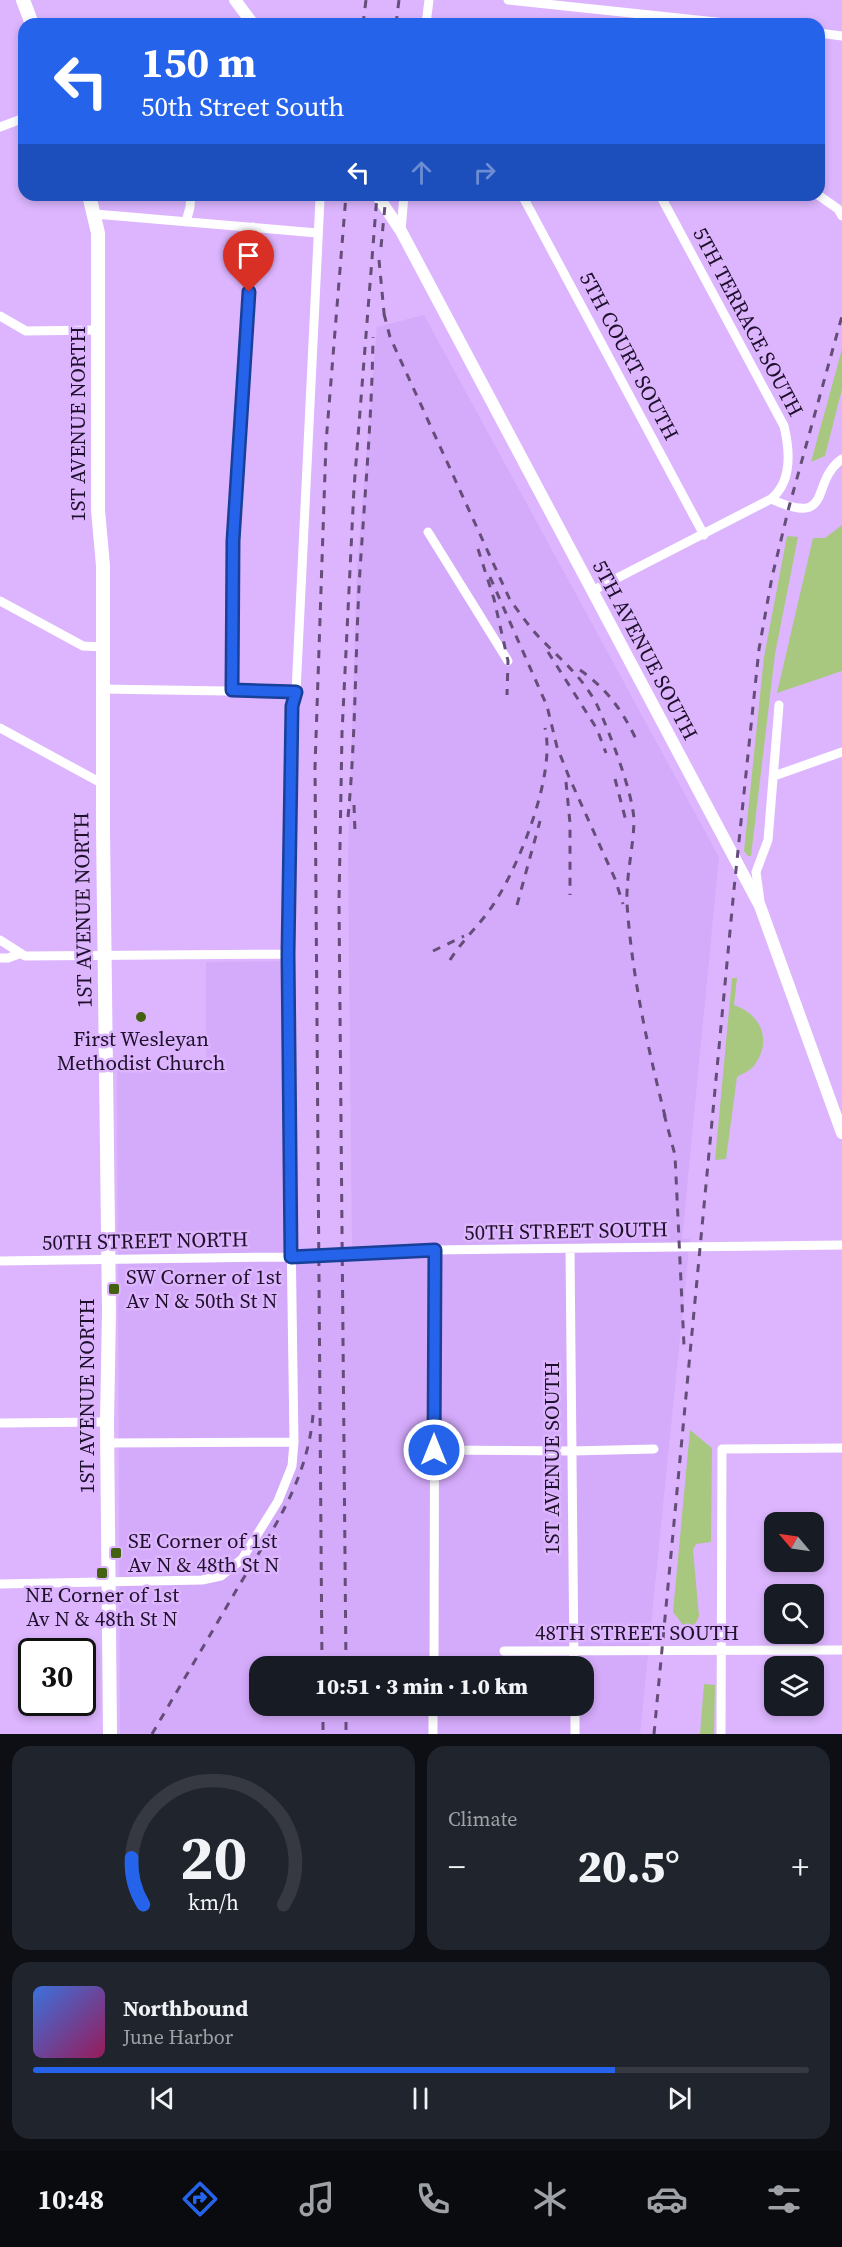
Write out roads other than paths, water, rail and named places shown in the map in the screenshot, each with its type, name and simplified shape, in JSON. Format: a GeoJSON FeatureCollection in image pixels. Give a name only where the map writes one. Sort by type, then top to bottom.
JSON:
{"type":"FeatureCollection","features":[{"type":"Feature","properties":{"kind":"main road"},"geometry":{"type":"LineString","coordinates":[[23,0],[30,18]]}},
{"type":"Feature","properties":{"kind":"main road","name":"1ST AVENUE NORTH"},"geometry":{"type":"LineString","coordinates":[[91,201],[98,233],[98,510],[103,566],[102,689],[108,1258],[106,1422],[110,1734]]}},
{"type":"Feature","properties":{"kind":"street"},"geometry":{"type":"LineString","coordinates":[[235,0],[248,18]]}},
{"type":"Feature","properties":{"kind":"street"},"geometry":{"type":"LineString","coordinates":[[427,18],[429,0]]}},
{"type":"Feature","properties":{"kind":"street"},"geometry":{"type":"LineString","coordinates":[[508,0],[645,18]]}},
{"type":"Feature","properties":{"kind":"street"},"geometry":{"type":"LineString","coordinates":[[825,34],[842,36]]}},
{"type":"Feature","properties":{"kind":"street"},"geometry":{"type":"LineString","coordinates":[[0,127],[18,120]]}},
{"type":"Feature","properties":{"kind":"street"},"geometry":{"type":"LineString","coordinates":[[825,200],[838,209],[842,216]]}},
{"type":"Feature","properties":{"kind":"street"},"geometry":{"type":"LineString","coordinates":[[186,222],[190,201]]}},
{"type":"Feature","properties":{"kind":"street"},"geometry":{"type":"LineString","coordinates":[[0,1584],[213,1579],[221,1576],[242,1559],[278,1501],[292,1466],[294,1442],[288,954],[292,706],[296,692],[320,201]]}},
{"type":"Feature","properties":{"kind":"street"},"geometry":{"type":"LineString","coordinates":[[380,201],[401,231]]}},
{"type":"Feature","properties":{"kind":"street"},"geometry":{"type":"LineString","coordinates":[[401,231],[404,201]]}},
{"type":"Feature","properties":{"kind":"street","name":"5TH COURT SOUTH"},"geometry":{"type":"LineString","coordinates":[[525,201],[704,535]]}},
{"type":"Feature","properties":{"kind":"street","name":"5TH TERRACE SOUTH"},"geometry":{"type":"LineString","coordinates":[[663,201],[784,426],[789,445],[787,470],[784,486],[771,499]]}},
{"type":"Feature","properties":{"kind":"street"},"geometry":{"type":"LineString","coordinates":[[95,214],[317,233]]}},
{"type":"Feature","properties":{"kind":"street"},"geometry":{"type":"LineString","coordinates":[[232,690],[233,541],[253,227]]}},
{"type":"Feature","properties":{"kind":"street","name":"5TH AVENUE SOUTH"},"geometry":{"type":"LineString","coordinates":[[401,231],[592,591],[643,682],[760,906],[842,1133]]}},
{"type":"Feature","properties":{"kind":"street"},"geometry":{"type":"LineString","coordinates":[[0,316],[26,331],[98,330]]}},
{"type":"Feature","properties":{"kind":"street"},"geometry":{"type":"LineString","coordinates":[[592,591],[771,499],[789,507],[801,509],[813,506],[821,496],[831,470],[842,459]]}},
{"type":"Feature","properties":{"kind":"street"},"geometry":{"type":"LineString","coordinates":[[428,532],[508,661]]}},
{"type":"Feature","properties":{"kind":"street"},"geometry":{"type":"LineString","coordinates":[[0,602],[83,646],[102,647]]}},
{"type":"Feature","properties":{"kind":"street"},"geometry":{"type":"LineString","coordinates":[[102,689],[296,692]]}},
{"type":"Feature","properties":{"kind":"street"},"geometry":{"type":"LineString","coordinates":[[760,906],[756,872],[768,840],[780,705]]}},
{"type":"Feature","properties":{"kind":"street"},"geometry":{"type":"LineString","coordinates":[[0,728],[103,784]]}},
{"type":"Feature","properties":{"kind":"street"},"geometry":{"type":"LineString","coordinates":[[774,776],[842,752]]}},
{"type":"Feature","properties":{"kind":"street"},"geometry":{"type":"LineString","coordinates":[[0,940],[25,956],[288,954]]}},
{"type":"Feature","properties":{"kind":"street"},"geometry":{"type":"LineString","coordinates":[[0,958],[19,954]]}},
{"type":"Feature","properties":{"kind":"street","name":"50TH STREET SOUTH"},"geometry":{"type":"LineString","coordinates":[[291,1257],[435,1250],[842,1245]]}},
{"type":"Feature","properties":{"kind":"street","name":"1ST AVENUE SOUTH"},"geometry":{"type":"LineString","coordinates":[[570,1249],[573,1656]]}},
{"type":"Feature","properties":{"kind":"street"},"geometry":{"type":"LineString","coordinates":[[434,1656],[435,1250]]}},
{"type":"Feature","properties":{"kind":"street","name":"50TH STREET NORTH"},"geometry":{"type":"LineString","coordinates":[[0,1261],[291,1257]]}},
{"type":"Feature","properties":{"kind":"street"},"geometry":{"type":"LineString","coordinates":[[0,1423],[106,1422]]}},
{"type":"Feature","properties":{"kind":"street"},"geometry":{"type":"LineString","coordinates":[[107,1443],[294,1442]]}},
{"type":"Feature","properties":{"kind":"street"},"geometry":{"type":"LineString","coordinates":[[721,1734],[722,1449],[842,1448]]}},
{"type":"Feature","properties":{"kind":"street"},"geometry":{"type":"LineString","coordinates":[[434,1450],[654,1449]]}},
{"type":"Feature","properties":{"kind":"street","name":"48TH STREET SOUTH"},"geometry":{"type":"LineString","coordinates":[[504,1651],[842,1650]]}},
{"type":"Feature","properties":{"kind":"street"},"geometry":{"type":"LineString","coordinates":[[433,1734],[434,1716]]}},
{"type":"Feature","properties":{"kind":"street"},"geometry":{"type":"LineString","coordinates":[[575,1716],[575,1734]]}},
{"type":"Feature","properties":{"kind":"railway"},"geometry":{"type":"LineString","coordinates":[[364,18],[366,0]]}},
{"type":"Feature","properties":{"kind":"railway"},"geometry":{"type":"LineString","coordinates":[[397,18],[399,0]]}},
{"type":"Feature","properties":{"kind":"railway"},"geometry":{"type":"LineString","coordinates":[[322,1656],[315,767],[326,443],[346,201]]}},
{"type":"Feature","properties":{"kind":"railway"},"geometry":{"type":"LineString","coordinates":[[346,1656],[339,902],[342,733],[354,488],[377,201]]}},
{"type":"Feature","properties":{"kind":"railway"},"geometry":{"type":"LineString","coordinates":[[381,247],[385,201]]}},
{"type":"Feature","properties":{"kind":"railway"},"geometry":{"type":"LineString","coordinates":[[379,260],[385,323]]}},
{"type":"Feature","properties":{"kind":"railway"},"geometry":{"type":"LineString","coordinates":[[384,314],[390,337],[510,600],[534,632],[585,685],[602,716],[620,763],[630,796],[634,822],[627,894],[629,931],[647,1040],[666,1120]]}},
{"type":"Feature","properties":{"kind":"railway"},"geometry":{"type":"LineString","coordinates":[[654,1734],[759,649],[772,577],[789,507],[842,316]]}},
{"type":"Feature","properties":{"kind":"railway"},"geometry":{"type":"LineString","coordinates":[[348,817],[373,337]]}},
{"type":"Feature","properties":{"kind":"railway"},"geometry":{"type":"LineString","coordinates":[[478,549],[494,599],[508,661],[507,695]]}},
{"type":"Feature","properties":{"kind":"railway"},"geometry":{"type":"LineString","coordinates":[[490,577],[547,706],[557,747],[615,879],[623,904]]}},
{"type":"Feature","properties":{"kind":"railway"},"geometry":{"type":"LineString","coordinates":[[548,652],[597,729],[606,753]]}},
{"type":"Feature","properties":{"kind":"railway"},"geometry":{"type":"LineString","coordinates":[[580,670],[598,684],[612,700],[636,739]]}},
{"type":"Feature","properties":{"kind":"railway"},"geometry":{"type":"LineString","coordinates":[[450,960],[495,902],[525,842],[541,793],[547,747],[545,728]]}},
{"type":"Feature","properties":{"kind":"railway"},"geometry":{"type":"LineString","coordinates":[[615,779],[627,825]]}},
{"type":"Feature","properties":{"kind":"railway"},"geometry":{"type":"LineString","coordinates":[[566,782],[570,823],[570,895]]}},
{"type":"Feature","properties":{"kind":"railway"},"geometry":{"type":"LineString","coordinates":[[354,805],[355,832]]}},
{"type":"Feature","properties":{"kind":"railway"},"geometry":{"type":"LineString","coordinates":[[517,905],[540,821]]}},
{"type":"Feature","properties":{"kind":"railway"},"geometry":{"type":"LineString","coordinates":[[433,951],[464,936]]}},
{"type":"Feature","properties":{"kind":"railway"},"geometry":{"type":"LineString","coordinates":[[664,1114],[675,1155],[684,1346]]}},
{"type":"Feature","properties":{"kind":"railway"},"geometry":{"type":"LineString","coordinates":[[152,1734],[286,1506],[303,1463],[313,1415]]}},
{"type":"Feature","properties":{"kind":"railway"},"geometry":{"type":"LineString","coordinates":[[323,1716],[323,1734]]}},
{"type":"Feature","properties":{"kind":"railway"},"geometry":{"type":"LineString","coordinates":[[346,1716],[346,1734]]}},
{"type":"Feature","properties":{"kind":"place","name":"First Wesleyan Methodist Church"},"geometry":{"type":"Point","coordinates":[141,1017]}},
{"type":"Feature","properties":{"kind":"place","name":"SW Corner of 1st Av N & 50th St N"},"geometry":{"type":"Point","coordinates":[114,1289]}},
{"type":"Feature","properties":{"kind":"place","name":"SE Corner of 1st Av N & 48th St N"},"geometry":{"type":"Point","coordinates":[116,1553]}},
{"type":"Feature","properties":{"kind":"place","name":"NE Corner of 1st Av N & 48th St N"},"geometry":{"type":"Point","coordinates":[102,1573]}}]}
